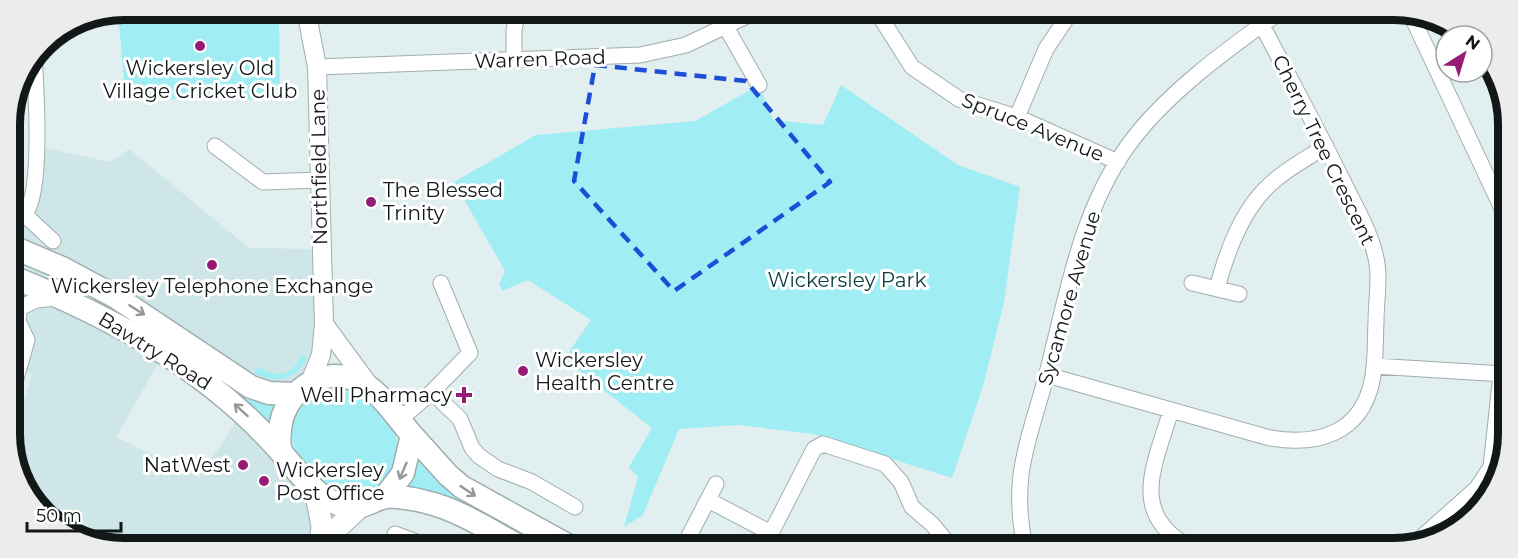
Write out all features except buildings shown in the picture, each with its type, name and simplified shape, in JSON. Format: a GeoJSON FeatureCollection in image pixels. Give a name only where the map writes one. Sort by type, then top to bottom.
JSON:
{"type":"FeatureCollection","features":[{"type":"Feature","properties":{"kind":"main road","name":"Bawtry Road"},"geometry":{"type":"LineString","coordinates":[[20,250],[62,268],[116,297],[251,387],[269,393],[303,388]]}},
{"type":"Feature","properties":{"kind":"main road","name":"Bawtry Road"},"geometry":{"type":"LineString","coordinates":[[20,280],[62,298],[176,360],[254,421],[281,452]]}},
{"type":"Feature","properties":{"kind":"main road"},"geometry":{"type":"LineString","coordinates":[[361,507],[332,503],[315,490],[281,452],[279,442],[281,420],[303,388],[336,375],[360,381],[373,390],[448,475],[462,487],[554,538]]}},
{"type":"Feature","properties":{"kind":"main road"},"geometry":{"type":"LineString","coordinates":[[327,538],[361,507],[385,497],[404,473],[405,428]]}},
{"type":"Feature","properties":{"kind":"main road"},"geometry":{"type":"LineString","coordinates":[[315,490],[322,526],[321,538]]}},
{"type":"Feature","properties":{"kind":"main road"},"geometry":{"type":"LineString","coordinates":[[385,497],[437,505],[503,538]]}},
{"type":"Feature","properties":{"kind":"street","name":"Northfield Lane"},"geometry":{"type":"LineString","coordinates":[[303,388],[321,355],[324,324],[317,67],[308,20]]}},
{"type":"Feature","properties":{"kind":"street"},"geometry":{"type":"LineString","coordinates":[[514,60],[516,20]]}},
{"type":"Feature","properties":{"kind":"street","name":"Warren Road"},"geometry":{"type":"LineString","coordinates":[[317,67],[640,55],[686,45],[740,20]]}},
{"type":"Feature","properties":{"kind":"street","name":"Spruce Avenue"},"geometry":{"type":"LineString","coordinates":[[882,20],[912,67],[959,99],[1017,117],[1118,162]]}},
{"type":"Feature","properties":{"kind":"street"},"geometry":{"type":"LineString","coordinates":[[1017,117],[1046,49],[1065,20]]}},
{"type":"Feature","properties":{"kind":"street","name":"Sycamore Avenue"},"geometry":{"type":"LineString","coordinates":[[1023,538],[1019,516],[1021,472],[1088,219],[1118,162],[1140,129],[1164,106],[1269,20]]}},
{"type":"Feature","properties":{"kind":"street"},"geometry":{"type":"LineString","coordinates":[[1414,22],[1498,200]]}},
{"type":"Feature","properties":{"kind":"street","name":"Cherry Tree Crescent"},"geometry":{"type":"LineString","coordinates":[[1047,375],[1270,438],[1310,442],[1337,431],[1359,413],[1367,399],[1374,366],[1378,271],[1375,255],[1367,231],[1326,146],[1262,25]]}},
{"type":"Feature","properties":{"kind":"street"},"geometry":{"type":"LineString","coordinates":[[726,27],[759,85]]}},
{"type":"Feature","properties":{"kind":"street"},"geometry":{"type":"LineString","coordinates":[[25,214],[32,200],[37,124],[35,70]]}},
{"type":"Feature","properties":{"kind":"street"},"geometry":{"type":"LineString","coordinates":[[215,146],[263,182],[320,180]]}},
{"type":"Feature","properties":{"kind":"street"},"geometry":{"type":"LineString","coordinates":[[1217,289],[1235,236],[1257,199],[1276,179],[1326,146]]}},
{"type":"Feature","properties":{"kind":"street"},"geometry":{"type":"LineString","coordinates":[[20,210],[52,240]]}},
{"type":"Feature","properties":{"kind":"street"},"geometry":{"type":"LineString","coordinates":[[405,428],[432,392],[470,352],[441,283]]}},
{"type":"Feature","properties":{"kind":"street"},"geometry":{"type":"LineString","coordinates":[[1192,283],[1239,294]]}},
{"type":"Feature","properties":{"kind":"street"},"geometry":{"type":"LineString","coordinates":[[20,308],[36,300],[62,298]]}},
{"type":"Feature","properties":{"kind":"street"},"geometry":{"type":"LineString","coordinates":[[324,324],[373,390]]}},
{"type":"Feature","properties":{"kind":"street"},"geometry":{"type":"LineString","coordinates":[[20,325],[27,340],[20,364]]}},
{"type":"Feature","properties":{"kind":"street"},"geometry":{"type":"LineString","coordinates":[[1374,366],[1498,374]]}},
{"type":"Feature","properties":{"kind":"street"},"geometry":{"type":"LineString","coordinates":[[432,392],[460,419],[472,448],[479,456],[498,469],[532,482],[574,507]]}},
{"type":"Feature","properties":{"kind":"street"},"geometry":{"type":"LineString","coordinates":[[1171,410],[1151,483],[1151,505],[1161,526],[1174,538]]}},
{"type":"Feature","properties":{"kind":"street"},"geometry":{"type":"LineString","coordinates":[[1424,534],[1477,488],[1491,467],[1498,413]]}},
{"type":"Feature","properties":{"kind":"street"},"geometry":{"type":"LineString","coordinates":[[769,538],[814,449],[823,444],[885,464],[901,482],[912,507],[932,524],[944,538]]}},
{"type":"Feature","properties":{"kind":"street"},"geometry":{"type":"LineString","coordinates":[[689,536],[716,484]]}},
{"type":"Feature","properties":{"kind":"street"},"geometry":{"type":"LineString","coordinates":[[708,500],[766,538]]}},
{"type":"Feature","properties":{"kind":"street"},"geometry":{"type":"LineString","coordinates":[[395,534],[406,538]]}},
{"type":"Feature","properties":{"kind":"highlighted area"},"geometry":{"type":"Polygon","coordinates":[[[595,65],[746,81],[830,182],[674,291],[574,181],[595,65]]]}},
{"type":"Feature","properties":{"kind":"shaded area"},"geometry":{"type":"Polygon","coordinates":[[[35,146],[111,162],[129,149],[249,248],[314,249],[318,336],[311,364],[274,415],[309,500],[314,538],[110,538],[77,528],[45,503],[30,481],[21,455],[20,416],[32,374],[20,368],[20,189],[32,196],[35,146]],[[160,360],[116,437],[199,477],[239,418],[160,360]]]}},
{"type":"Feature","properties":{"kind":"green space","name":"Wickersley Old Village Cricket Club"},"geometry":{"type":"Polygon","coordinates":[[[119,20],[279,20],[280,100],[154,99],[124,81],[119,20]]]}},
{"type":"Feature","properties":{"kind":"green space","name":"Wickersley Park"},"geometry":{"type":"Polygon","coordinates":[[[759,85],[773,120],[823,125],[841,85],[958,165],[1020,187],[1004,302],[984,383],[952,478],[813,434],[738,425],[679,429],[643,515],[624,527],[638,477],[629,467],[652,428],[564,359],[591,320],[528,280],[502,291],[499,284],[505,271],[454,182],[536,135],[695,121],[759,85]]]}},
{"type":"Feature","properties":{"kind":"green space"},"geometry":{"type":"Polygon","coordinates":[[[301,355],[307,357],[303,365],[298,371],[284,378],[269,379],[254,373],[258,367],[277,374],[289,371],[301,355]]]}},
{"type":"Feature","properties":{"kind":"green space"},"geometry":{"type":"Polygon","coordinates":[[[341,385],[366,396],[395,432],[400,455],[381,488],[355,498],[328,491],[295,452],[290,430],[292,415],[310,393],[341,385]]]}},
{"type":"Feature","properties":{"kind":"green space"},"geometry":{"type":"Polygon","coordinates":[[[240,387],[278,403],[271,426],[234,395],[240,387]]]}},
{"type":"Feature","properties":{"kind":"green space"},"geometry":{"type":"Polygon","coordinates":[[[420,457],[473,502],[467,512],[407,488],[420,457]]]}},
{"type":"Feature","properties":{"kind":"place","name":"Wickersley Old Village Cricket Club"},"geometry":{"type":"Point","coordinates":[200,46]}},
{"type":"Feature","properties":{"kind":"place","name":"The Blessed Trinity"},"geometry":{"type":"Point","coordinates":[371,202]}},
{"type":"Feature","properties":{"kind":"place","name":"Wickersley Telephone Exchange"},"geometry":{"type":"Point","coordinates":[212,265]}},
{"type":"Feature","properties":{"kind":"place","name":"Wickersley Health Centre"},"geometry":{"type":"Point","coordinates":[523,371]}},
{"type":"Feature","properties":{"kind":"place","name":"Well Pharmacy"},"geometry":{"type":"Point","coordinates":[464,395]}},
{"type":"Feature","properties":{"kind":"place","name":"NatWest"},"geometry":{"type":"Point","coordinates":[243,465]}},
{"type":"Feature","properties":{"kind":"place","name":"Wickersley Post Office"},"geometry":{"type":"Point","coordinates":[264,481]}}]}
